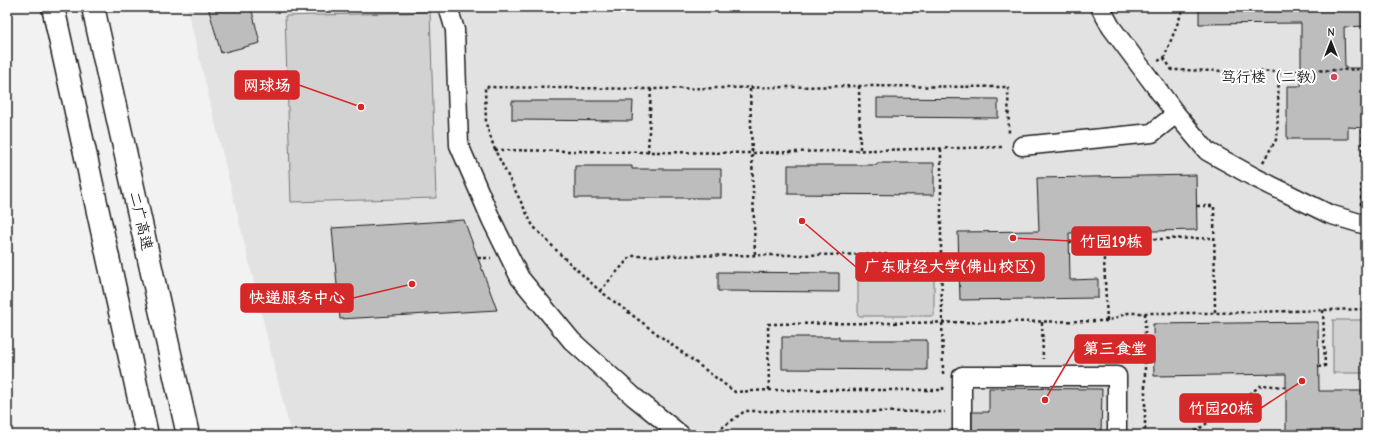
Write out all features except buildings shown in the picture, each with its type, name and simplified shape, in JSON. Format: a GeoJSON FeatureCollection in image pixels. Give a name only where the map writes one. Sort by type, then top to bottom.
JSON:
{"type":"FeatureCollection","features":[{"type":"Feature","properties":{"kind":"highway"},"geometry":{"type":"LineString","coordinates":[[53,7],[146,432]]}},
{"type":"Feature","properties":{"kind":"highway","name":"二广高速"},"geometry":{"type":"LineString","coordinates":[[94,7],[188,431]]}},
{"type":"Feature","properties":{"kind":"street"},"geometry":{"type":"LineString","coordinates":[[448,7],[455,30],[459,144],[491,218],[520,278],[572,341],[634,398],[680,435]]}},
{"type":"Feature","properties":{"kind":"street"},"geometry":{"type":"LineString","coordinates":[[1100,7],[1110,27],[1143,68],[1176,114],[1207,151],[1254,177],[1329,214],[1366,225]]}},
{"type":"Feature","properties":{"kind":"street"},"geometry":{"type":"LineString","coordinates":[[1015,146],[1152,133],[1176,114]]}},
{"type":"Feature","properties":{"kind":"street"},"geometry":{"type":"LineString","coordinates":[[962,435],[962,376],[1116,376],[1116,435]]}},
{"type":"Feature","properties":{"kind":"path"},"geometry":{"type":"LineString","coordinates":[[381,7],[381,13]]}},
{"type":"Feature","properties":{"kind":"path"},"geometry":{"type":"LineString","coordinates":[[1143,68],[1164,58],[1184,7]]}},
{"type":"Feature","properties":{"kind":"path"},"geometry":{"type":"LineString","coordinates":[[1164,58],[1172,70],[1279,72],[1366,69]]}},
{"type":"Feature","properties":{"kind":"path"},"geometry":{"type":"LineString","coordinates":[[1254,177],[1277,138],[1279,72]]}},
{"type":"Feature","properties":{"kind":"path"},"geometry":{"type":"LineString","coordinates":[[859,86],[860,150]]}},
{"type":"Feature","properties":{"kind":"path"},"geometry":{"type":"LineString","coordinates":[[495,150],[752,153],[1015,146],[1008,87],[859,86],[651,89],[485,87],[486,124],[495,150],[533,226],[561,255],[600,291],[735,392],[769,390],[944,390],[943,382]]}},
{"type":"Feature","properties":{"kind":"path"},"geometry":{"type":"LineString","coordinates":[[750,88],[755,255]]}},
{"type":"Feature","properties":{"kind":"path"},"geometry":{"type":"LineString","coordinates":[[648,152],[651,89]]}},
{"type":"Feature","properties":{"kind":"path"},"geometry":{"type":"LineString","coordinates":[[1361,198],[1363,127]]}},
{"type":"Feature","properties":{"kind":"path"},"geometry":{"type":"LineString","coordinates":[[941,149],[943,374]]}},
{"type":"Feature","properties":{"kind":"path"},"geometry":{"type":"LineString","coordinates":[[1197,206],[1214,206],[1215,313]]}},
{"type":"Feature","properties":{"kind":"path"},"geometry":{"type":"LineString","coordinates":[[1069,242],[1214,238]]}},
{"type":"Feature","properties":{"kind":"path"},"geometry":{"type":"LineString","coordinates":[[1103,240],[1107,321]]}},
{"type":"Feature","properties":{"kind":"path"},"geometry":{"type":"LineString","coordinates":[[600,291],[631,256],[941,254]]}},
{"type":"Feature","properties":{"kind":"path"},"geometry":{"type":"LineString","coordinates":[[769,390],[768,324],[1107,321],[1128,313],[1215,313],[1366,309]]}},
{"type":"Feature","properties":{"kind":"path"},"geometry":{"type":"LineString","coordinates":[[1318,366],[1325,366],[1322,310]]}},
{"type":"Feature","properties":{"kind":"path"},"geometry":{"type":"LineString","coordinates":[[1145,313],[1145,435]]}},
{"type":"Feature","properties":{"kind":"path"},"geometry":{"type":"LineString","coordinates":[[1042,322],[1043,376]]}},
{"type":"Feature","properties":{"kind":"path"},"geometry":{"type":"LineString","coordinates":[[1145,347],[1154,346]]}},
{"type":"Feature","properties":{"kind":"path"},"geometry":{"type":"LineString","coordinates":[[1190,435],[1262,385],[1286,387]]}},
{"type":"Feature","properties":{"kind":"path"},"geometry":{"type":"LineString","coordinates":[[712,435],[745,411],[962,412]]}},
{"type":"Feature","properties":{"kind":"shaded area"},"geometry":{"type":"Polygon","coordinates":[[[187,7],[1366,7],[1366,435],[291,435],[187,7]]]}},
{"type":"Feature","properties":{"kind":"shaded area"},"geometry":{"type":"Polygon","coordinates":[[[430,12],[436,198],[291,202],[285,16],[430,12]]]}},
{"type":"Feature","properties":{"kind":"shaded area"},"geometry":{"type":"Polygon","coordinates":[[[858,262],[934,262],[934,316],[858,316],[858,262]]]}},
{"type":"Feature","properties":{"kind":"shaded area"},"geometry":{"type":"Polygon","coordinates":[[[1333,320],[1366,320],[1366,373],[1333,373],[1333,320]]]}},
{"type":"Feature","properties":{"kind":"place","name":"笃行楼（二教）"},"geometry":{"type":"Point","coordinates":[1334,77]}},
{"type":"Feature","properties":{"kind":"place","name":"网球场"},"geometry":{"type":"Point","coordinates":[361,107]}},
{"type":"Feature","properties":{"kind":"place","name":"广东财经大学(佛山校区)"},"geometry":{"type":"Point","coordinates":[802,221]}},
{"type":"Feature","properties":{"kind":"place","name":"竹园19栋"},"geometry":{"type":"Point","coordinates":[1013,238]}},
{"type":"Feature","properties":{"kind":"place","name":"快递服务中心"},"geometry":{"type":"Point","coordinates":[412,284]}},
{"type":"Feature","properties":{"kind":"place","name":"竹园20栋"},"geometry":{"type":"Point","coordinates":[1302,381]}},
{"type":"Feature","properties":{"kind":"place","name":"第三食堂"},"geometry":{"type":"Point","coordinates":[1045,400]}}]}
